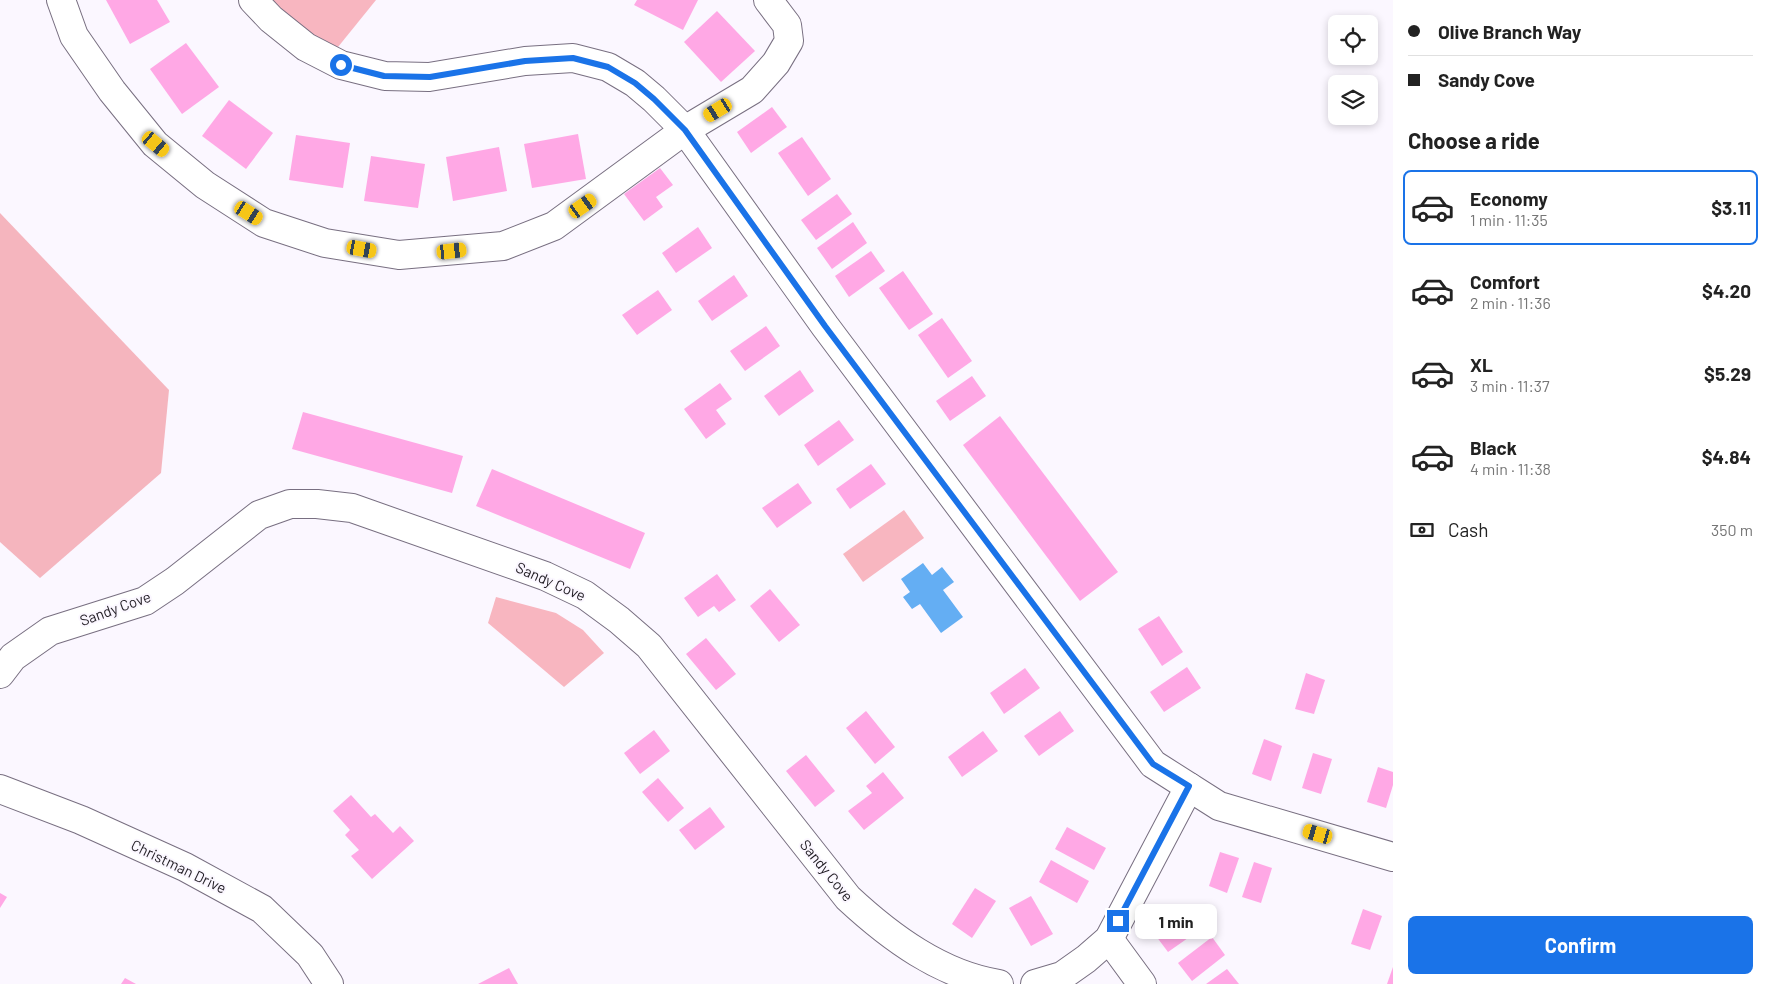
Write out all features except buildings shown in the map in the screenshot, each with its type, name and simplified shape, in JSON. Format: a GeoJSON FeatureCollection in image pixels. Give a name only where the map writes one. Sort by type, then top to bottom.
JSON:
{"type":"FeatureCollection","features":[{"type":"Feature","properties":{"kind":"street"},"geometry":{"type":"LineString","coordinates":[[61,0],[74,36],[112,91],[156,144],[205,185],[264,223],[325,243],[399,255],[503,246],[554,226],[685,130],[752,90],[776,62],[789,41],[787,25],[768,0]]}},
{"type":"Feature","properties":{"kind":"street"},"geometry":{"type":"LineString","coordinates":[[253,0],[271,19],[306,46],[341,65],[384,76],[430,77],[525,61],[573,58],[608,67],[635,83],[685,130],[825,326],[1153,764],[1219,806],[1393,857]]}},
{"type":"Feature","properties":{"kind":"street","name":"Sandy Cove"},"geometry":{"type":"LineString","coordinates":[[0,674],[13,657],[50,631],[145,601],[175,581],[259,515],[290,504],[317,504],[352,508],[545,576],[585,595],[649,646],[848,898],[873,921],[911,948],[953,972],[980,981],[999,984]]}},
{"type":"Feature","properties":{"kind":"street"},"geometry":{"type":"LineString","coordinates":[[1035,984],[1062,976],[1086,960],[1109,939],[1189,786]]}},
{"type":"Feature","properties":{"kind":"street","name":"Christman Drive"},"geometry":{"type":"LineString","coordinates":[[0,790],[81,820],[185,867],[262,909],[310,955],[329,984]]}},
{"type":"Feature","properties":{"kind":"street"},"geometry":{"type":"LineString","coordinates":[[1109,939],[1142,984]]}},
{"type":"Feature","properties":{"kind":"shaded area"},"geometry":{"type":"Polygon","coordinates":[[[273,0],[376,0],[338,47],[302,28],[273,0]]]}},
{"type":"Feature","properties":{"kind":"shaded area"},"geometry":{"type":"Polygon","coordinates":[[[0,213],[169,390],[161,473],[40,578],[0,542],[0,213]]]}},
{"type":"Feature","properties":{"kind":"shaded area"},"geometry":{"type":"Polygon","coordinates":[[[904,510],[924,538],[863,582],[843,554],[904,510]]]}},
{"type":"Feature","properties":{"kind":"shaded area"},"geometry":{"type":"Polygon","coordinates":[[[496,597],[556,613],[583,630],[604,653],[564,687],[488,623],[496,597]]]}},
{"type":"Feature","properties":{"kind":"water"},"geometry":{"type":"Polygon","coordinates":[[[923,563],[932,575],[942,567],[954,582],[943,590],[963,617],[941,633],[920,604],[912,609],[903,597],[910,592],[901,579],[923,563]]]}},
{"type":"Feature","properties":{"kind":"route"},"geometry":{"type":"LineString","coordinates":[[341,65],[384,76],[430,77],[525,61],[573,58],[608,67],[635,83],[685,130],[825,326],[1153,764],[1189,786],[1118,921]]}}]}
